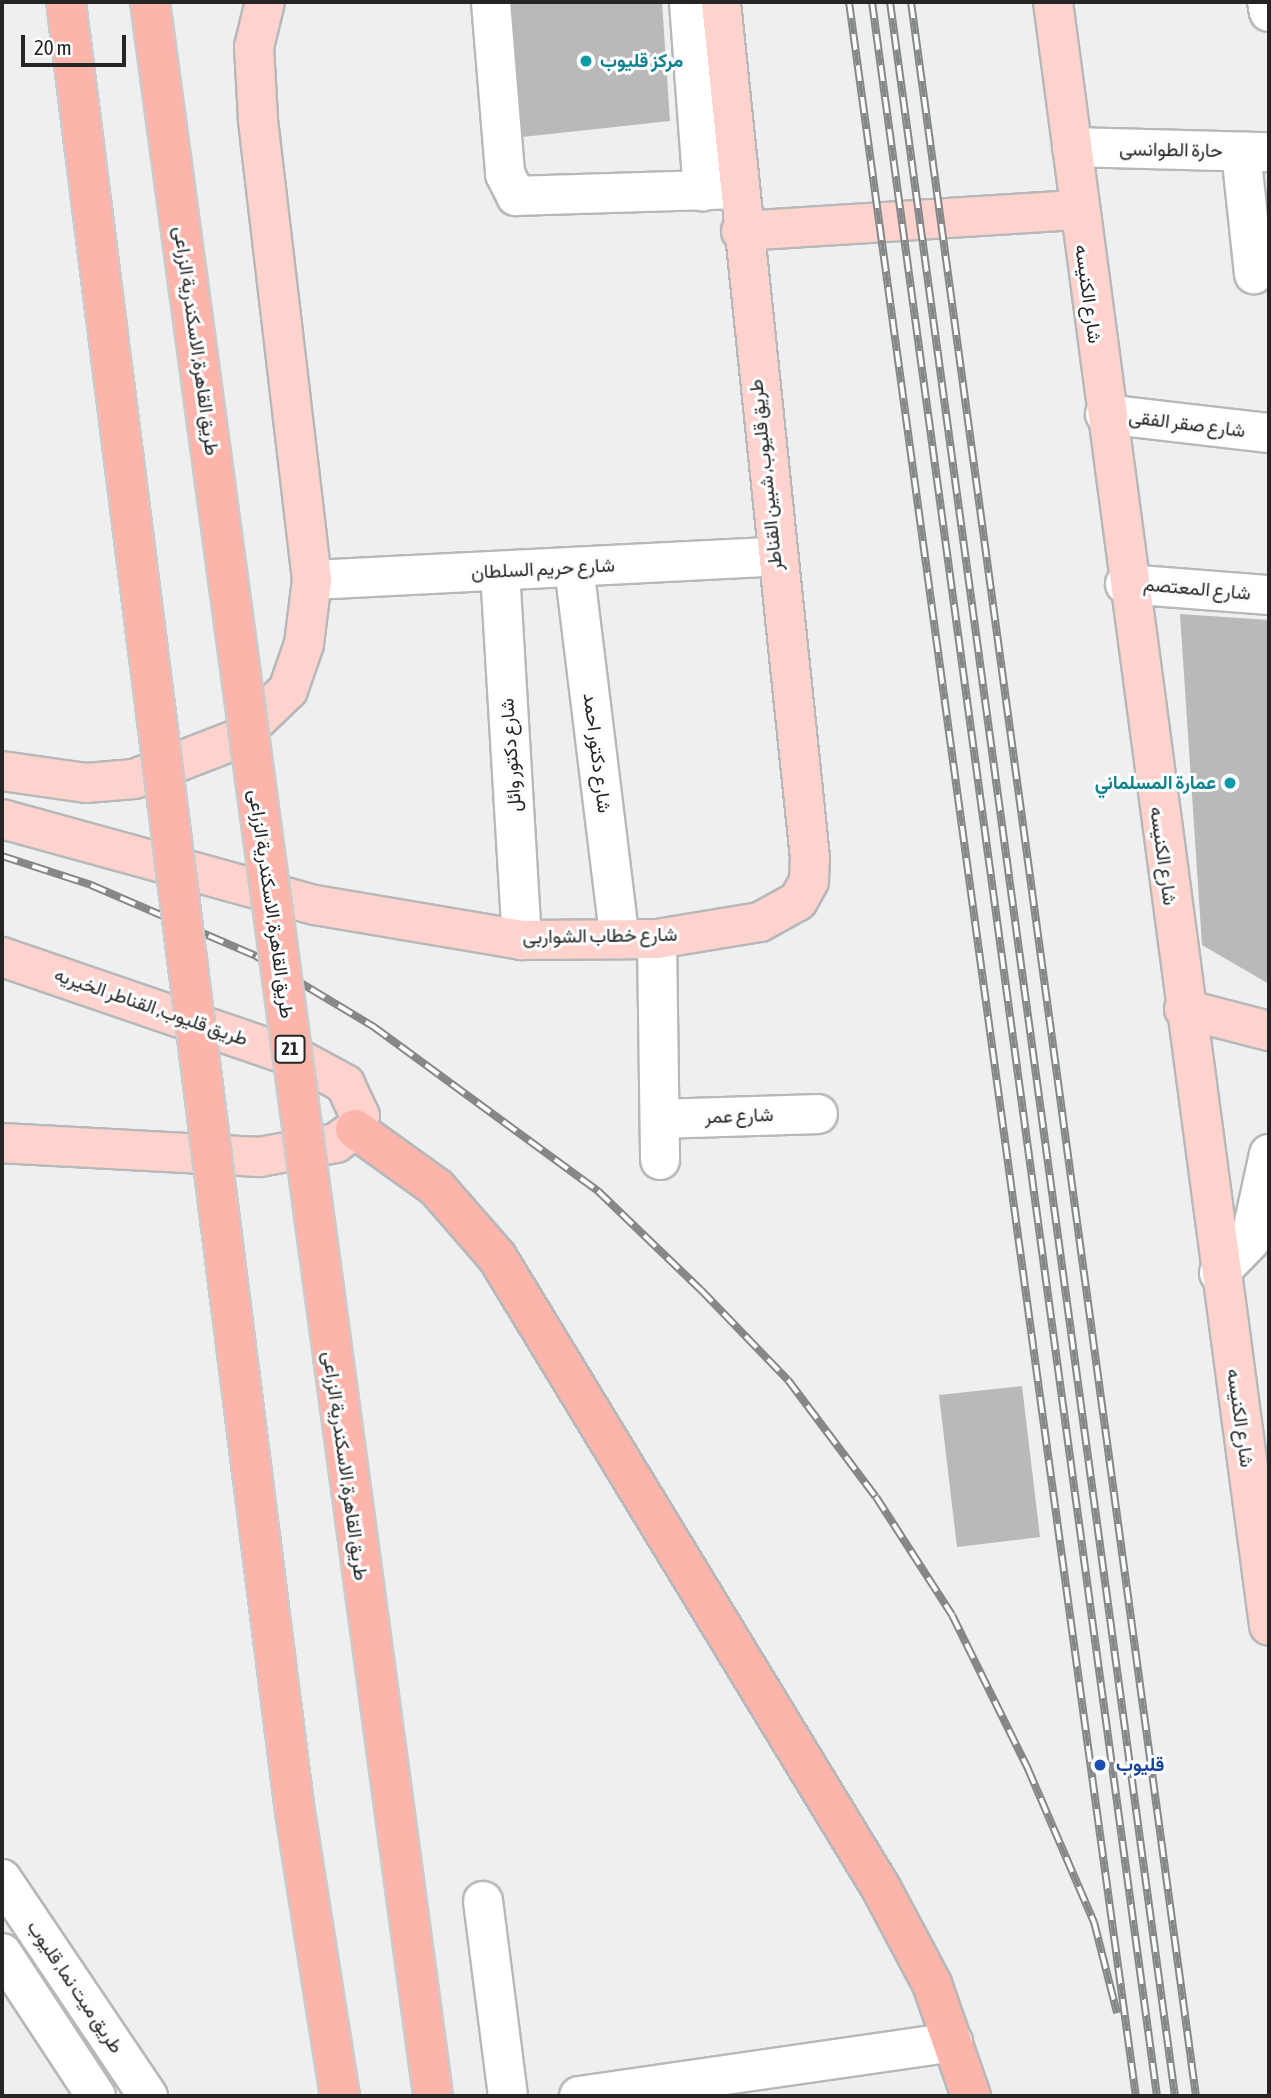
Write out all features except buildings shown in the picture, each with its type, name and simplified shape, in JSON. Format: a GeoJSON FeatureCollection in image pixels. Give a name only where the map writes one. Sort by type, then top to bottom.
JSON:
{"type":"FeatureCollection","features":[{"type":"Feature","properties":{"kind":"highway"},"geometry":{"type":"LineString","coordinates":[[66,2],[297,1825],[340,2096]]}},
{"type":"Feature","properties":{"kind":"highway","name":"طريق القاهرة, الاسكندرية الزراعى"},"geometry":{"type":"LineString","coordinates":[[150,2],[433,2096]]}},
{"type":"Feature","properties":{"kind":"highway"},"geometry":{"type":"LineString","coordinates":[[355,1129],[437,1188],[496,1257],[880,1888],[932,1984],[971,2096]]}},
{"type":"Feature","properties":{"kind":"main road"},"geometry":{"type":"LineString","coordinates":[[2,771],[86,783],[134,779],[237,739],[288,690],[304,644],[312,580],[258,118],[254,47],[265,2]]}},
{"type":"Feature","properties":{"kind":"main road","name":"طريق قليوب, شبين القناطر"},"geometry":{"type":"LineString","coordinates":[[721,2],[720,190],[741,231],[774,557],[810,859],[809,881],[798,901],[760,922]]}},
{"type":"Feature","properties":{"kind":"main road","name":"شارع الكنيسه"},"geometry":{"type":"LineString","coordinates":[[1053,2],[1072,147],[1076,210],[1105,414],[1125,584],[1269,1626]]}},
{"type":"Feature","properties":{"kind":"main road"},"geometry":{"type":"LineString","coordinates":[[741,231],[1076,210]]}},
{"type":"Feature","properties":{"kind":"main road","name":"شارع خطاب الشواربى"},"geometry":{"type":"LineString","coordinates":[[2,819],[315,905],[522,940],[639,939],[760,922]]}},
{"type":"Feature","properties":{"kind":"main road","name":"طريق قليوب, القناطر الخيريه"},"geometry":{"type":"LineString","coordinates":[[2,957],[297,1058],[345,1084],[360,1116],[355,1129]]}},
{"type":"Feature","properties":{"kind":"main road"},"geometry":{"type":"LineString","coordinates":[[1184,1009],[1269,1031]]}},
{"type":"Feature","properties":{"kind":"main road"},"geometry":{"type":"LineString","coordinates":[[2,1143],[259,1157],[314,1150],[355,1129]]}},
{"type":"Feature","properties":{"kind":"street"},"geometry":{"type":"LineString","coordinates":[[491,2],[505,174],[516,196],[720,190],[689,2]]}},
{"type":"Feature","properties":{"kind":"street"},"geometry":{"type":"LineString","coordinates":[[1268,2],[1269,12]]}},
{"type":"Feature","properties":{"kind":"street","name":"حارة الطوانسى"},"geometry":{"type":"LineString","coordinates":[[1072,147],[1255,152]]}},
{"type":"Feature","properties":{"kind":"street"},"geometry":{"type":"LineString","coordinates":[[1254,274],[1255,152]]}},
{"type":"Feature","properties":{"kind":"street","name":"شارع صقر الفقى"},"geometry":{"type":"LineString","coordinates":[[1105,414],[1269,433]]}},
{"type":"Feature","properties":{"kind":"street","name":"شارع حريم السلطان"},"geometry":{"type":"LineString","coordinates":[[312,580],[774,557]]}},
{"type":"Feature","properties":{"kind":"street","name":"شارع دكتور احمد"},"geometry":{"type":"LineString","coordinates":[[574,567],[639,939],[660,1119],[660,1160]]}},
{"type":"Feature","properties":{"kind":"street","name":"شارع دكتور وائل"},"geometry":{"type":"LineString","coordinates":[[500,571],[522,940]]}},
{"type":"Feature","properties":{"kind":"street","name":"شارع المعتصم"},"geometry":{"type":"LineString","coordinates":[[1125,584],[1269,595]]}},
{"type":"Feature","properties":{"kind":"street","name":"شارع عمر"},"geometry":{"type":"LineString","coordinates":[[660,1119],[818,1114]]}},
{"type":"Feature","properties":{"kind":"street"},"geometry":{"type":"LineString","coordinates":[[1219,1273],[1250,1241],[1269,1154]]}},
{"type":"Feature","properties":{"kind":"street","name":"طريق ميت نما, قليوب"},"geometry":{"type":"LineString","coordinates":[[2,1879],[148,2096]]}},
{"type":"Feature","properties":{"kind":"street"},"geometry":{"type":"LineString","coordinates":[[483,1901],[508,2096]]}},
{"type":"Feature","properties":{"kind":"street"},"geometry":{"type":"LineString","coordinates":[[2,1953],[96,2096]]}},
{"type":"Feature","properties":{"kind":"street"},"geometry":{"type":"LineString","coordinates":[[579,2096],[953,2042]]}},
{"type":"Feature","properties":{"kind":"railway"},"geometry":{"type":"LineString","coordinates":[[849,2],[1136,2096]]}},
{"type":"Feature","properties":{"kind":"railway"},"geometry":{"type":"LineString","coordinates":[[872,2],[1157,2096]]}},
{"type":"Feature","properties":{"kind":"railway"},"geometry":{"type":"LineString","coordinates":[[890,2],[1175,2096]]}},
{"type":"Feature","properties":{"kind":"railway"},"geometry":{"type":"LineString","coordinates":[[911,2],[1196,2096]]}},
{"type":"Feature","properties":{"kind":"railway"},"geometry":{"type":"LineString","coordinates":[[2,856],[91,885],[256,956],[374,1027],[598,1191],[701,1290],[788,1380],[876,1497],[952,1615],[1028,1769],[1094,1922],[1117,2013]]}},
{"type":"Feature","properties":{"kind":"place","name":"مركز قليوب"},"geometry":{"type":"Point","coordinates":[586,61]}},
{"type":"Feature","properties":{"kind":"place","name":"عمارة المسلماني"},"geometry":{"type":"Point","coordinates":[1230,783]}},
{"type":"Feature","properties":{"kind":"place","name":"قليوب"},"geometry":{"type":"Point","coordinates":[1100,1765]}}]}
